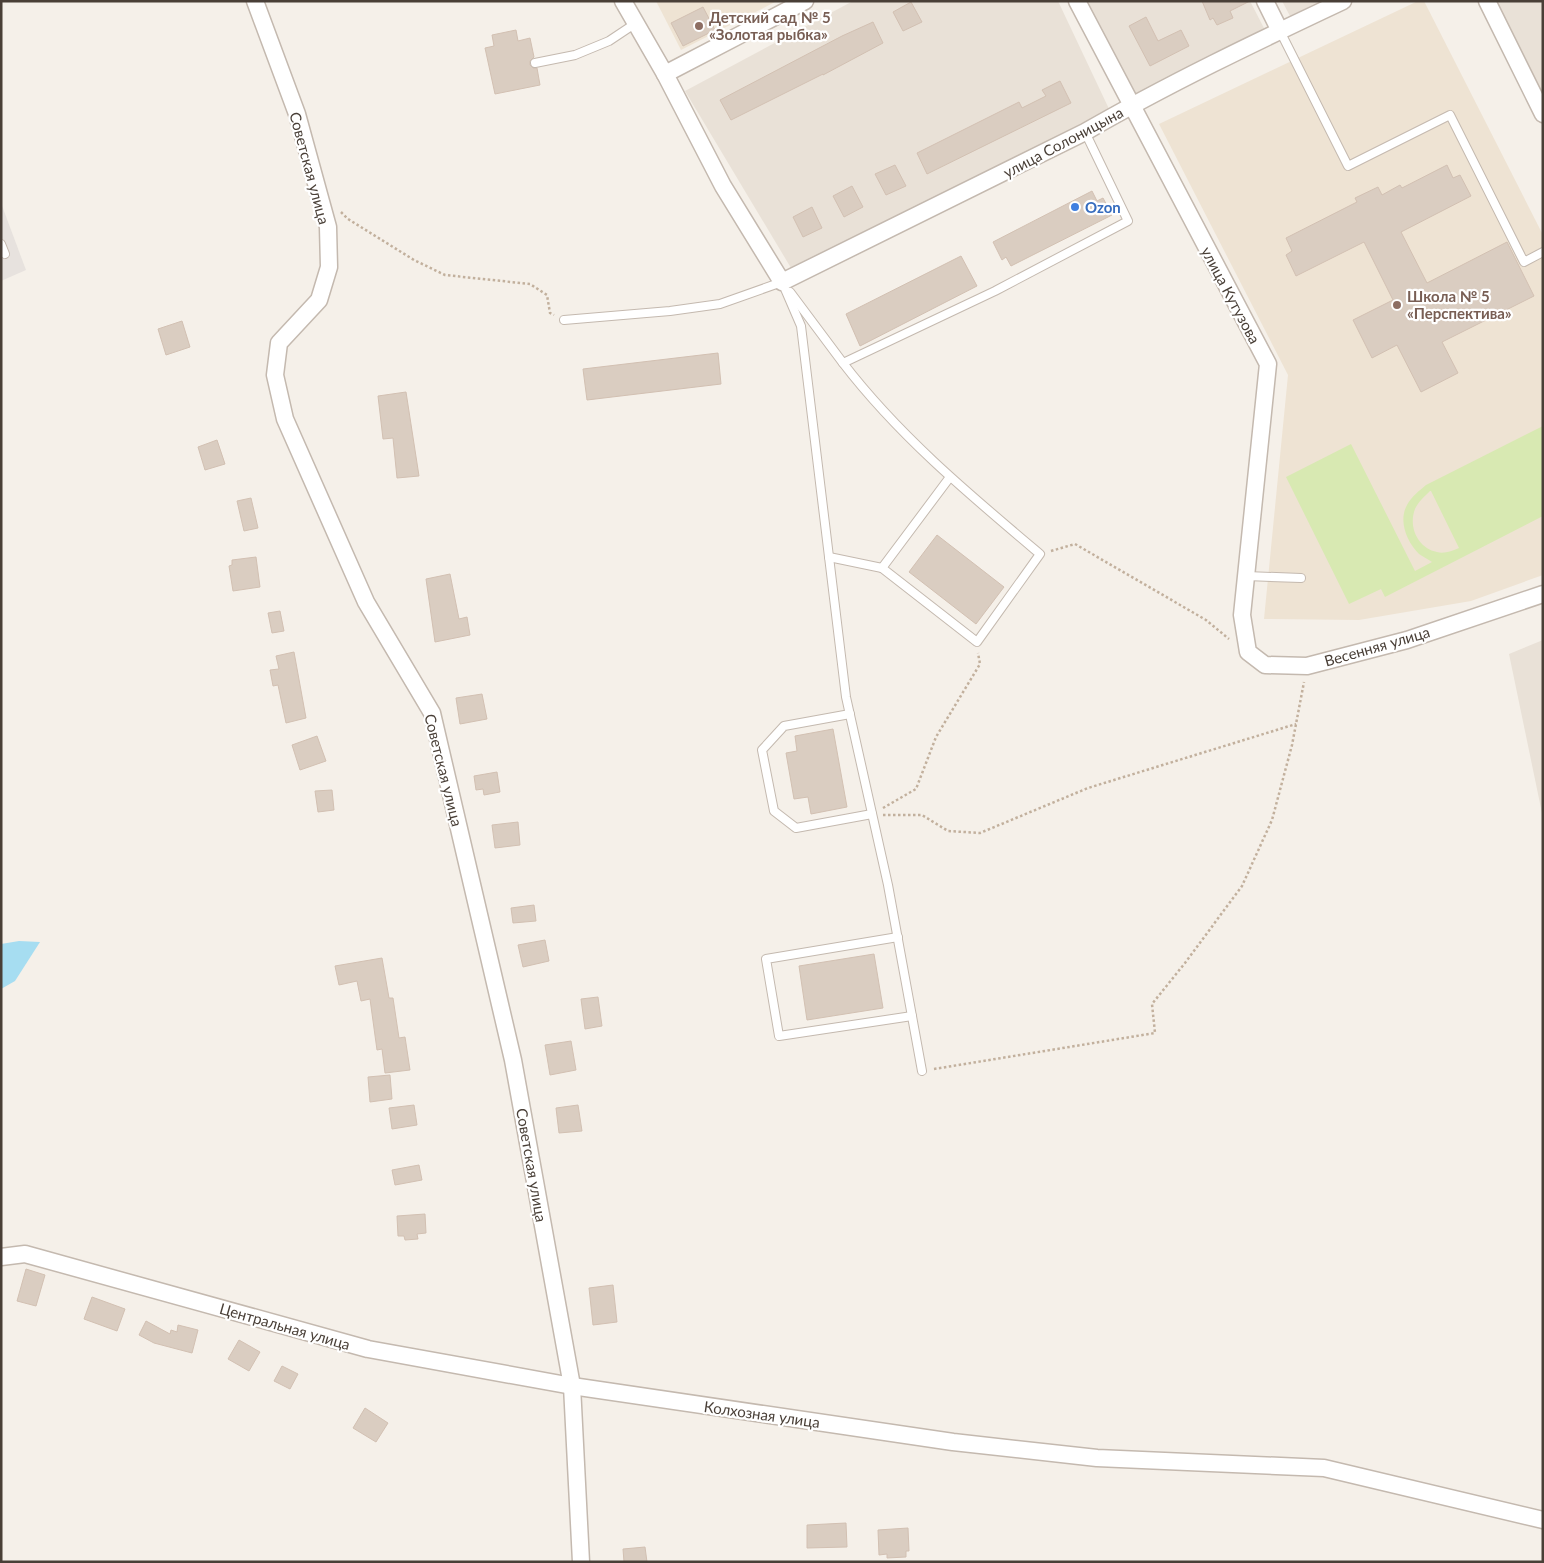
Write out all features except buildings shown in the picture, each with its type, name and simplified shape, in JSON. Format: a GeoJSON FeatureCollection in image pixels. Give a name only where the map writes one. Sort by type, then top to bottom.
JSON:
{"type":"FeatureCollection","features":[{"type":"Feature","properties":{"kind":"street","name":"Советская улица"},"geometry":{"type":"LineString","coordinates":[[255,1],[297,114],[328,227],[329,267],[319,300],[279,343],[275,375],[285,418],[366,602],[432,713],[513,1060],[572,1386],[581,1562]]}},
{"type":"Feature","properties":{"kind":"street"},"geometry":{"type":"LineString","coordinates":[[623,1],[665,74],[723,186],[782,282]]}},
{"type":"Feature","properties":{"kind":"street"},"geometry":{"type":"LineString","coordinates":[[665,74],[805,1]]}},
{"type":"Feature","properties":{"kind":"street","name":"улица Кутузова"},"geometry":{"type":"LineString","coordinates":[[1077,1],[1268,364],[1242,615],[1248,652]]}},
{"type":"Feature","properties":{"kind":"street"},"geometry":{"type":"LineString","coordinates":[[1265,1],[1280,31]]}},
{"type":"Feature","properties":{"kind":"street","name":"улица Солоницына"},"geometry":{"type":"LineString","coordinates":[[782,282],[1085,132],[1131,106],[1343,1]]}},
{"type":"Feature","properties":{"kind":"street"},"geometry":{"type":"LineString","coordinates":[[1487,1],[1543,114]]}},
{"type":"Feature","properties":{"kind":"street","name":"Весенняя улица"},"geometry":{"type":"LineString","coordinates":[[1248,652],[1264,665],[1307,666],[1407,640],[1543,594]]}},
{"type":"Feature","properties":{"kind":"street","name":"Центральная улица"},"geometry":{"type":"LineString","coordinates":[[1,1257],[25,1254],[368,1349],[572,1386]]}},
{"type":"Feature","properties":{"kind":"street","name":"Колхозная улица"},"geometry":{"type":"LineString","coordinates":[[572,1386],[953,1442],[1098,1458],[1324,1468],[1543,1520]]}},
{"type":"Feature","properties":{"kind":"lane"},"geometry":{"type":"LineString","coordinates":[[536,63],[575,55],[609,41],[636,23]]}},
{"type":"Feature","properties":{"kind":"lane"},"geometry":{"type":"LineString","coordinates":[[1280,31],[1348,166],[1450,115],[1524,262],[1543,252]]}},
{"type":"Feature","properties":{"kind":"lane"},"geometry":{"type":"LineString","coordinates":[[843,363],[995,291],[1128,220],[1085,132]]}},
{"type":"Feature","properties":{"kind":"lane"},"geometry":{"type":"LineString","coordinates":[[1,244],[5,254]]}},
{"type":"Feature","properties":{"kind":"lane"},"geometry":{"type":"LineString","coordinates":[[564,320],[670,311],[720,304],[782,282]]}},
{"type":"Feature","properties":{"kind":"lane"},"geometry":{"type":"LineString","coordinates":[[782,282],[867,395],[950,477],[1040,554],[977,642],[882,568],[829,557]]}},
{"type":"Feature","properties":{"kind":"lane"},"geometry":{"type":"LineString","coordinates":[[782,282],[801,326],[846,697],[898,937],[922,1071]]}},
{"type":"Feature","properties":{"kind":"lane"},"geometry":{"type":"LineString","coordinates":[[882,568],[950,477]]}},
{"type":"Feature","properties":{"kind":"lane"},"geometry":{"type":"LineString","coordinates":[[1246,576],[1301,578]]}},
{"type":"Feature","properties":{"kind":"lane"},"geometry":{"type":"LineString","coordinates":[[850,714],[784,726],[762,750],[774,811],[796,828],[872,814]]}},
{"type":"Feature","properties":{"kind":"lane"},"geometry":{"type":"LineString","coordinates":[[898,937],[766,959],[779,1036],[912,1016]]}},
{"type":"Feature","properties":{"kind":"path"},"geometry":{"type":"LineString","coordinates":[[336,207],[348,219],[414,260],[445,275],[530,284],[547,295],[550,313],[564,320]]}},
{"type":"Feature","properties":{"kind":"path"},"geometry":{"type":"LineString","coordinates":[[1040,554],[1075,544],[1206,620],[1248,652]]}},
{"type":"Feature","properties":{"kind":"path"},"geometry":{"type":"LineString","coordinates":[[872,814],[916,789],[936,738],[980,664],[977,642]]}},
{"type":"Feature","properties":{"kind":"path"},"geometry":{"type":"LineString","coordinates":[[922,1071],[1155,1033],[1152,1004],[1242,886],[1272,820],[1296,724],[1307,666]]}},
{"type":"Feature","properties":{"kind":"path"},"geometry":{"type":"LineString","coordinates":[[872,814],[922,815],[948,831],[980,833],[1088,788],[1296,724]]}},
{"type":"Feature","properties":{"kind":"shaded area","name":"Детский сад № 5 «Золотая рыбка»"},"geometry":{"type":"Polygon","coordinates":[[[656,1],[777,1],[681,50],[656,1]]]}},
{"type":"Feature","properties":{"kind":"shaded area"},"geometry":{"type":"Polygon","coordinates":[[[853,1],[1058,1],[1110,111],[794,273],[685,91],[853,1]]]}},
{"type":"Feature","properties":{"kind":"shaded area"},"geometry":{"type":"Polygon","coordinates":[[[1087,1],[1250,1],[1266,32],[1137,99],[1087,1]]]}},
{"type":"Feature","properties":{"kind":"shaded area"},"geometry":{"type":"Polygon","coordinates":[[[1282,1],[1320,1],[1290,16],[1282,1]]]}},
{"type":"Feature","properties":{"kind":"shaded area","name":"Школа № 5 «Перспектива»"},"geometry":{"type":"Polygon","coordinates":[[[1418,1],[1424,1],[1543,235],[1543,575],[1471,601],[1359,620],[1264,619],[1288,375],[1159,124],[1418,1]]]}},
{"type":"Feature","properties":{"kind":"shaded area"},"geometry":{"type":"Polygon","coordinates":[[[1496,1],[1543,1],[1543,96],[1496,1]]]}},
{"type":"Feature","properties":{"kind":"shaded area"},"geometry":{"type":"Polygon","coordinates":[[[1,203],[26,270],[1,281],[1,203]]]}},
{"type":"Feature","properties":{"kind":"shaded area"},"geometry":{"type":"Polygon","coordinates":[[[1543,640],[1543,818],[1509,654],[1543,640]]]}},
{"type":"Feature","properties":{"kind":"green space"},"geometry":{"type":"Polygon","coordinates":[[[1543,426],[1543,516],[1385,597],[1381,589],[1349,604],[1286,477],[1351,444],[1415,571],[1432,562],[1419,554],[1411,544],[1405,531],[1403,518],[1404,511],[1409,502],[1426,485],[1543,426]],[[1431,491],[1415,509],[1413,523],[1416,536],[1430,550],[1440,553],[1459,548],[1431,491]]]}},
{"type":"Feature","properties":{"kind":"water"},"geometry":{"type":"Polygon","coordinates":[[[19,941],[40,942],[15,981],[1,989],[1,944],[19,941]]]}},
{"type":"Feature","properties":{"kind":"place","name":"Детский сад № 5 «Золотая рыбка»"},"geometry":{"type":"Point","coordinates":[699,26]}},
{"type":"Feature","properties":{"kind":"place","name":"Ozon"},"geometry":{"type":"Point","coordinates":[1075,207]}},
{"type":"Feature","properties":{"kind":"place","name":"Школа № 5 «Перспектива»"},"geometry":{"type":"Point","coordinates":[1397,305]}}]}
